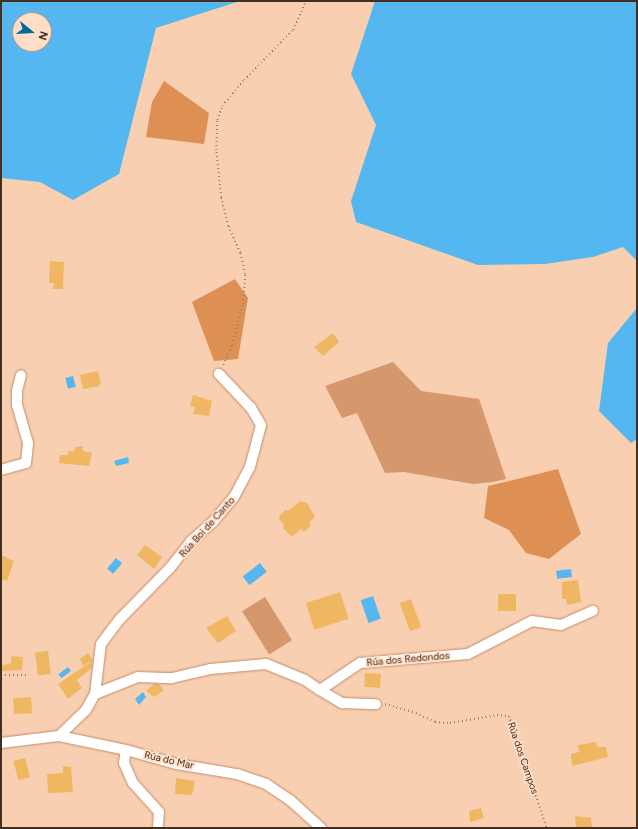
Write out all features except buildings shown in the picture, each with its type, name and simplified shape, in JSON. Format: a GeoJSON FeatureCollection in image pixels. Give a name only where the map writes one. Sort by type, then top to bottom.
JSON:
{"type":"FeatureCollection","features":[{"type":"Feature","properties":{"kind":"street","name":"Rúa Boi de Canto"},"geometry":{"type":"LineString","coordinates":[[95,694],[101,644],[120,619],[170,568],[191,541],[212,523],[234,498],[250,467],[261,425],[251,408],[219,374]]}},
{"type":"Feature","properties":{"kind":"street"},"geometry":{"type":"LineString","coordinates":[[1,470],[26,462],[28,443],[17,405],[16,391],[21,375]]}},
{"type":"Feature","properties":{"kind":"street","name":"Rúa dos Redondos"},"geometry":{"type":"LineString","coordinates":[[320,690],[360,663],[468,654],[532,621],[561,625],[593,611]]}},
{"type":"Feature","properties":{"kind":"street"},"geometry":{"type":"LineString","coordinates":[[60,736],[86,710],[95,694],[138,677],[172,678],[210,669],[266,664],[305,680],[342,703],[376,704]]}},
{"type":"Feature","properties":{"kind":"street","name":"Rúa do Mar"},"geometry":{"type":"LineString","coordinates":[[1,743],[60,736],[126,750],[177,764],[237,774],[266,784],[290,800],[321,828]]}},
{"type":"Feature","properties":{"kind":"street"},"geometry":{"type":"LineString","coordinates":[[126,750],[124,763],[133,783],[159,812],[158,828]]}},
{"type":"Feature","properties":{"kind":"path"},"geometry":{"type":"LineString","coordinates":[[219,374],[232,345],[243,304],[245,274],[240,253],[228,226],[221,197],[216,150],[217,120],[222,106],[244,80],[262,64],[293,30],[306,1]]}},
{"type":"Feature","properties":{"kind":"path"},"geometry":{"type":"LineString","coordinates":[[1,675],[27,675]]}},
{"type":"Feature","properties":{"kind":"path","name":"Rúa dos Campos"},"geometry":{"type":"LineString","coordinates":[[376,704],[392,705],[416,713],[435,722],[450,723],[497,715],[509,716],[547,828]]}},
{"type":"Feature","properties":{"kind":"shaded area"},"geometry":{"type":"Polygon","coordinates":[[[164,81],[209,113],[204,144],[146,137],[152,102],[164,81]]]}},
{"type":"Feature","properties":{"kind":"shaded area"},"geometry":{"type":"Polygon","coordinates":[[[235,279],[248,298],[238,359],[214,361],[192,302],[235,279]]]}},
{"type":"Feature","properties":{"kind":"shaded area"},"geometry":{"type":"Polygon","coordinates":[[[393,362],[421,391],[479,399],[506,479],[473,484],[404,472],[385,473],[357,413],[342,418],[325,386],[393,362]]]}},
{"type":"Feature","properties":{"kind":"shaded area"},"geometry":{"type":"Polygon","coordinates":[[[558,469],[581,534],[549,559],[526,553],[509,530],[484,518],[488,486],[558,469]]]}},
{"type":"Feature","properties":{"kind":"shaded area"},"geometry":{"type":"Polygon","coordinates":[[[265,597],[292,640],[269,655],[242,611],[265,597]]]}},
{"type":"Feature","properties":{"kind":"water"},"geometry":{"type":"Polygon","coordinates":[[[1,1],[240,1],[156,28],[119,174],[73,200],[40,182],[1,178],[1,1]]]}},
{"type":"Feature","properties":{"kind":"water"},"geometry":{"type":"Polygon","coordinates":[[[375,1],[637,1],[637,261],[623,247],[593,257],[545,264],[478,265],[356,222],[351,201],[376,125],[351,74],[375,1]]]}},
{"type":"Feature","properties":{"kind":"water"},"geometry":{"type":"Polygon","coordinates":[[[637,308],[637,439],[631,443],[599,411],[608,343],[637,308]]]}},
{"type":"Feature","properties":{"kind":"water"},"geometry":{"type":"Polygon","coordinates":[[[73,376],[76,387],[68,389],[65,378],[73,376]]]}},
{"type":"Feature","properties":{"kind":"water"},"geometry":{"type":"Polygon","coordinates":[[[128,457],[129,463],[116,466],[114,461],[128,457]]]}},
{"type":"Feature","properties":{"kind":"water"},"geometry":{"type":"Polygon","coordinates":[[[116,558],[122,563],[113,574],[107,569],[116,558]]]}},
{"type":"Feature","properties":{"kind":"water"},"geometry":{"type":"Polygon","coordinates":[[[260,563],[267,572],[249,585],[243,577],[260,563]]]}},
{"type":"Feature","properties":{"kind":"water"},"geometry":{"type":"Polygon","coordinates":[[[571,569],[572,577],[557,579],[556,571],[571,569]]]}},
{"type":"Feature","properties":{"kind":"water"},"geometry":{"type":"Polygon","coordinates":[[[373,596],[381,619],[369,623],[361,600],[373,596]]]}},
{"type":"Feature","properties":{"kind":"water"},"geometry":{"type":"Polygon","coordinates":[[[68,667],[71,671],[61,678],[58,674],[68,667]]]}},
{"type":"Feature","properties":{"kind":"water"},"geometry":{"type":"Polygon","coordinates":[[[143,692],[146,697],[139,705],[135,699],[143,692]]]}}]}
